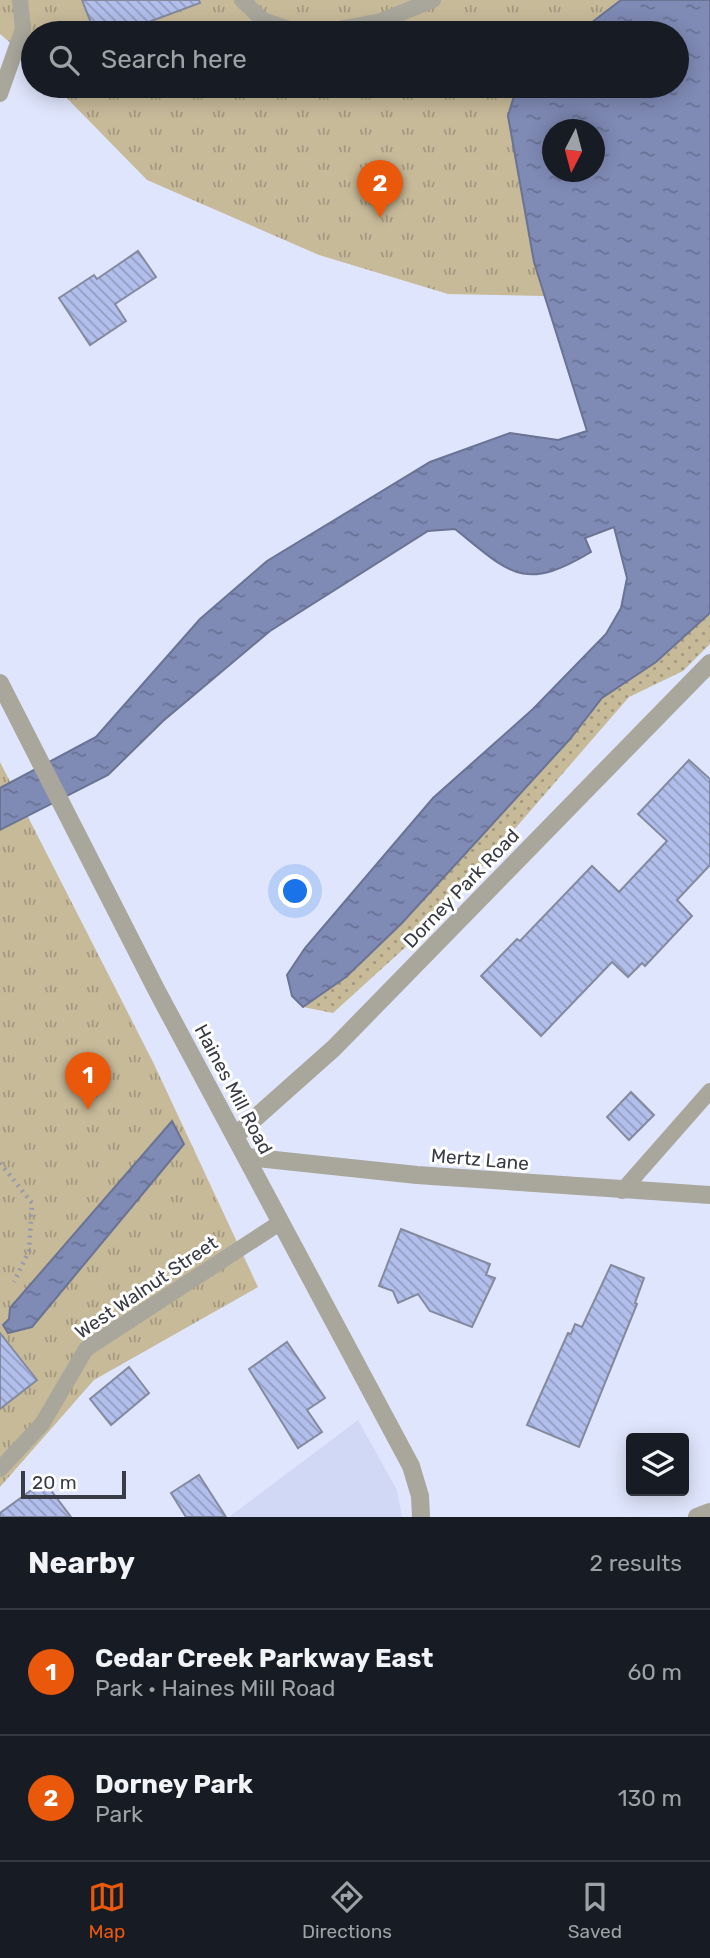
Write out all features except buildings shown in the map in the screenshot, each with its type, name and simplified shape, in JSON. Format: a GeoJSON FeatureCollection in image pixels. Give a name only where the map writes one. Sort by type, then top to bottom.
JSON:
{"type":"FeatureCollection","features":[{"type":"Feature","properties":{"kind":"street","name":"Dorney Park Road"},"geometry":{"type":"LineString","coordinates":[[235,1136],[334,1048],[710,663]]}},
{"type":"Feature","properties":{"kind":"street","name":"Haines Mill Road"},"geometry":{"type":"LineString","coordinates":[[0,683],[235,1136],[411,1465],[420,1496],[421,1517]]}},
{"type":"Feature","properties":{"kind":"street","name":"Mertz Lane"},"geometry":{"type":"LineString","coordinates":[[247,1157],[416,1175],[710,1195]]}},
{"type":"Feature","properties":{"kind":"street"},"geometry":{"type":"LineString","coordinates":[[697,1517],[710,1512]]}},
{"type":"Feature","properties":{"kind":"lane"},"geometry":{"type":"LineString","coordinates":[[19,0],[22,21]]}},
{"type":"Feature","properties":{"kind":"lane"},"geometry":{"type":"LineString","coordinates":[[242,0],[266,21]]}},
{"type":"Feature","properties":{"kind":"lane"},"geometry":{"type":"LineString","coordinates":[[381,21],[433,0]]}},
{"type":"Feature","properties":{"kind":"lane"},"geometry":{"type":"LineString","coordinates":[[0,94],[21,35]]}},
{"type":"Feature","properties":{"kind":"lane"},"geometry":{"type":"LineString","coordinates":[[622,1191],[710,1091]]}},
{"type":"Feature","properties":{"kind":"lane","name":"West Walnut Street"},"geometry":{"type":"LineString","coordinates":[[0,1469],[42,1424],[86,1349],[281,1222]]}},
{"type":"Feature","properties":{"kind":"path"},"geometry":{"type":"LineString","coordinates":[[0,1163],[32,1203],[29,1251],[14,1282]]}},
{"type":"Feature","properties":{"kind":"shaded area"},"geometry":{"type":"Polygon","coordinates":[[[358,1420],[397,1490],[402,1517],[229,1517],[358,1420]]]}},
{"type":"Feature","properties":{"kind":"green space"},"geometry":{"type":"Polygon","coordinates":[[[0,0],[621,0],[594,21],[21,21],[21,52],[0,34],[0,0]]]}},
{"type":"Feature","properties":{"kind":"green space"},"geometry":{"type":"Polygon","coordinates":[[[67,98],[513,98],[508,116],[534,261],[545,296],[448,294],[319,255],[147,180],[67,98]]]}},
{"type":"Feature","properties":{"kind":"green space"},"geometry":{"type":"Polygon","coordinates":[[[710,613],[710,644],[683,671],[629,697],[474,876],[420,934],[333,1013],[303,1007],[346,977],[402,923],[570,739],[602,698],[656,662],[710,613]]]}},
{"type":"Feature","properties":{"kind":"green space"},"geometry":{"type":"Polygon","coordinates":[[[0,762],[153,1062],[258,1287],[94,1380],[0,1487],[0,762]]]}},
{"type":"Feature","properties":{"kind":"water"},"geometry":{"type":"Polygon","coordinates":[[[621,0],[710,0],[710,613],[656,662],[602,698],[570,739],[402,923],[346,977],[303,1007],[292,996],[287,975],[305,948],[433,798],[533,709],[606,634],[621,608],[627,578],[614,527],[585,538],[591,552],[568,565],[533,574],[504,566],[455,529],[428,531],[270,631],[163,721],[108,775],[0,830],[0,788],[96,737],[200,619],[267,561],[430,462],[510,433],[558,440],[587,431],[534,262],[508,116],[513,98],[689,98],[689,21],[594,21],[621,0]]]}},
{"type":"Feature","properties":{"kind":"water"},"geometry":{"type":"Polygon","coordinates":[[[172,1121],[184,1144],[32,1327],[8,1333],[3,1325],[9,1319],[10,1308],[172,1121]]]}},
{"type":"Feature","properties":{"kind":"place","name":"Dorney Park"},"geometry":{"type":"Point","coordinates":[380,218]}},
{"type":"Feature","properties":{"kind":"place","name":"Cedar Creek Parkway East"},"geometry":{"type":"Point","coordinates":[88,1110]}}]}
